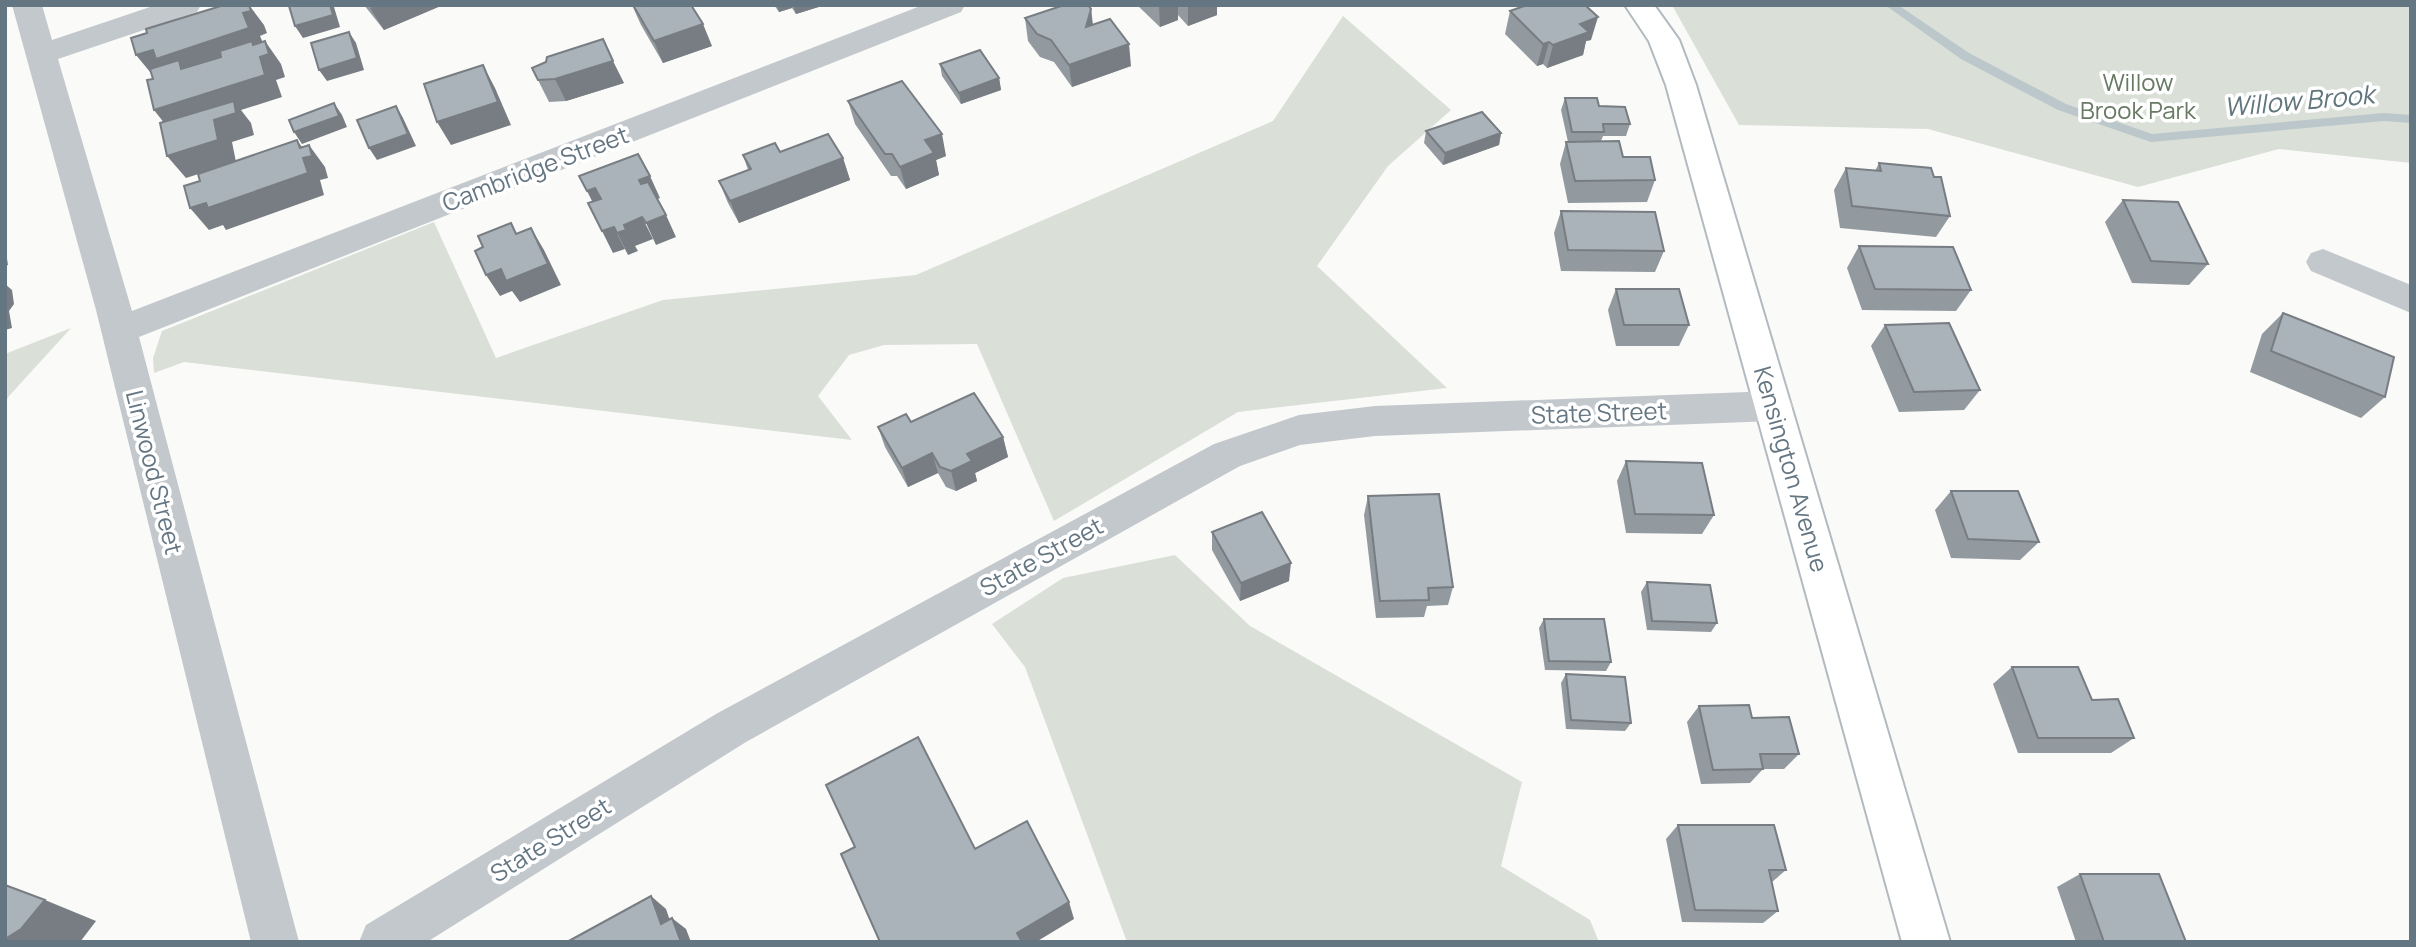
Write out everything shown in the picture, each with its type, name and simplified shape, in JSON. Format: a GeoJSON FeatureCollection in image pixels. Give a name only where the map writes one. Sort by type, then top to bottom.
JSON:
{"type":"FeatureCollection","features":[{"type":"Feature","properties":{"kind":"main road","name":"Kensington Avenue"},"geometry":{"type":"LineString","coordinates":[[1639,5],[1658,30],[1675,68],[1926,942]]}},
{"type":"Feature","properties":{"kind":"street","name":"Linwood Street"},"geometry":{"type":"LineString","coordinates":[[27,5],[119,330],[275,942]]}},
{"type":"Feature","properties":{"kind":"street"},"geometry":{"type":"LineString","coordinates":[[41,54],[187,5]]}},
{"type":"Feature","properties":{"kind":"street","name":"Cambridge Street"},"geometry":{"type":"LineString","coordinates":[[119,330],[951,5]]}},
{"type":"Feature","properties":{"kind":"street"},"geometry":{"type":"LineString","coordinates":[[2323,262],[2411,300]]}},
{"type":"Feature","properties":{"kind":"street","name":"State Street"},"geometry":{"type":"LineString","coordinates":[[383,942],[731,728],[1227,455],[1299,430],[1375,421],[1774,406]]}},
{"type":"Feature","properties":{"kind":"green space","name":"Willow Brook Park"},"geometry":{"type":"Polygon","coordinates":[[[1672,5],[2411,5],[2411,163],[2279,149],[2138,187],[1928,129],[1739,125],[1672,5]]]}},
{"type":"Feature","properties":{"kind":"green space"},"geometry":{"type":"Polygon","coordinates":[[[1343,16],[1451,110],[1388,166],[1317,266],[1447,388],[1238,412],[1054,521],[977,344],[884,345],[849,355],[818,396],[852,440],[184,362],[154,373],[153,358],[162,331],[434,222],[496,358],[663,300],[916,275],[1273,121],[1343,16]]]}},
{"type":"Feature","properties":{"kind":"green space"},"geometry":{"type":"Polygon","coordinates":[[[71,328],[9,396],[5,403],[5,354],[71,328]]]}},
{"type":"Feature","properties":{"kind":"green space"},"geometry":{"type":"Polygon","coordinates":[[[1175,555],[1250,626],[1522,782],[1501,866],[1590,920],[1599,942],[1127,942],[1025,667],[992,624],[1063,578],[1175,555]]]}},
{"type":"Feature","properties":{"kind":"building"},"geometry":{"type":"Polygon","coordinates":[[[224,5],[249,5],[251,11],[243,13],[249,28],[156,59],[153,50],[136,55],[131,38],[147,33],[146,29],[224,5]]]}},
{"type":"Feature","properties":{"kind":"building"},"geometry":{"type":"Polygon","coordinates":[[[330,5],[333,15],[295,26],[289,6],[330,5]]]}},
{"type":"Feature","properties":{"kind":"building"},"geometry":{"type":"Polygon","coordinates":[[[633,5],[691,5],[703,24],[654,41],[633,5]]]}},
{"type":"Feature","properties":{"kind":"building"},"geometry":{"type":"Polygon","coordinates":[[[1064,5],[1088,5],[1091,9],[1086,27],[1110,19],[1129,44],[1069,65],[1051,40],[1037,34],[1025,18],[1064,5]]]}},
{"type":"Feature","properties":{"kind":"building"},"geometry":{"type":"Polygon","coordinates":[[[1527,5],[1585,5],[1598,17],[1580,24],[1589,32],[1553,45],[1549,42],[1543,44],[1510,11],[1527,5]]]}},
{"type":"Feature","properties":{"kind":"building"},"geometry":{"type":"Polygon","coordinates":[[[349,32],[357,58],[319,70],[311,43],[349,32]]]}},
{"type":"Feature","properties":{"kind":"building"},"geometry":{"type":"Polygon","coordinates":[[[603,39],[613,61],[555,79],[538,80],[532,68],[546,62],[547,57],[603,39]]]}},
{"type":"Feature","properties":{"kind":"building"},"geometry":{"type":"Polygon","coordinates":[[[252,41],[253,45],[265,41],[269,54],[260,57],[265,75],[154,110],[147,80],[153,79],[150,69],[179,60],[181,69],[221,57],[220,51],[252,41]]]}},
{"type":"Feature","properties":{"kind":"building"},"geometry":{"type":"Polygon","coordinates":[[[980,50],[999,78],[959,93],[940,64],[980,50]]]}},
{"type":"Feature","properties":{"kind":"building"},"geometry":{"type":"Polygon","coordinates":[[[483,65],[498,102],[437,122],[424,84],[483,65]]]}},
{"type":"Feature","properties":{"kind":"building"},"geometry":{"type":"Polygon","coordinates":[[[902,81],[942,134],[925,140],[934,153],[900,167],[892,154],[885,154],[848,101],[902,81]]]}},
{"type":"Feature","properties":{"kind":"building"},"geometry":{"type":"Polygon","coordinates":[[[1565,98],[1597,98],[1599,106],[1625,107],[1630,124],[1603,124],[1604,132],[1572,132],[1565,98]]]}},
{"type":"Feature","properties":{"kind":"building"},"geometry":{"type":"Polygon","coordinates":[[[234,101],[236,113],[214,120],[218,140],[167,156],[160,123],[234,101]]]}},
{"type":"Feature","properties":{"kind":"building"},"geometry":{"type":"Polygon","coordinates":[[[334,103],[339,116],[294,132],[289,120],[334,103]]]}},
{"type":"Feature","properties":{"kind":"building"},"geometry":{"type":"Polygon","coordinates":[[[396,106],[408,134],[369,148],[357,120],[396,106]]]}},
{"type":"Feature","properties":{"kind":"building"},"geometry":{"type":"Polygon","coordinates":[[[1482,112],[1501,133],[1445,153],[1426,131],[1482,112]]]}},
{"type":"Feature","properties":{"kind":"building"},"geometry":{"type":"Polygon","coordinates":[[[828,134],[843,158],[730,201],[719,181],[751,169],[743,155],[775,143],[780,152],[828,134]]]}},
{"type":"Feature","properties":{"kind":"building"},"geometry":{"type":"Polygon","coordinates":[[[297,140],[300,148],[309,145],[312,156],[303,158],[308,173],[208,208],[206,203],[190,208],[184,186],[200,181],[198,174],[297,140]]]}},
{"type":"Feature","properties":{"kind":"building"},"geometry":{"type":"Polygon","coordinates":[[[1619,141],[1623,157],[1650,157],[1655,180],[1575,181],[1566,142],[1619,141]]]}},
{"type":"Feature","properties":{"kind":"building"},"geometry":{"type":"Polygon","coordinates":[[[638,154],[650,176],[639,180],[641,184],[648,182],[666,215],[646,223],[642,217],[624,225],[626,230],[617,233],[614,227],[602,231],[588,203],[601,199],[595,188],[587,191],[579,176],[638,154]]]}},
{"type":"Feature","properties":{"kind":"building"},"geometry":{"type":"Polygon","coordinates":[[[1879,163],[1931,168],[1934,177],[1941,177],[1950,216],[1852,206],[1846,168],[1881,171],[1879,163]]]}},
{"type":"Feature","properties":{"kind":"building"},"geometry":{"type":"Polygon","coordinates":[[[2123,200],[2178,202],[2208,264],[2151,261],[2123,200]]]}},
{"type":"Feature","properties":{"kind":"building"},"geometry":{"type":"Polygon","coordinates":[[[1561,211],[1655,212],[1664,251],[1568,250],[1561,211]]]}},
{"type":"Feature","properties":{"kind":"building"},"geometry":{"type":"Polygon","coordinates":[[[511,223],[516,234],[531,228],[548,264],[506,281],[501,269],[486,275],[475,251],[483,247],[478,236],[511,223]]]}},
{"type":"Feature","properties":{"kind":"building"},"geometry":{"type":"Polygon","coordinates":[[[1859,246],[1953,247],[1971,290],[1875,289],[1859,246]]]}},
{"type":"Feature","properties":{"kind":"building"},"geometry":{"type":"Polygon","coordinates":[[[1616,289],[1679,289],[1689,325],[1624,325],[1616,289]]]}},
{"type":"Feature","properties":{"kind":"building"},"geometry":{"type":"Polygon","coordinates":[[[2283,313],[2394,357],[2385,397],[2271,351],[2283,313]]]}},
{"type":"Feature","properties":{"kind":"building"},"geometry":{"type":"Polygon","coordinates":[[[1949,323],[1980,390],[1914,392],[1885,325],[1949,323]]]}},
{"type":"Feature","properties":{"kind":"building"},"geometry":{"type":"Polygon","coordinates":[[[974,393],[1003,437],[967,454],[972,461],[951,471],[940,467],[932,453],[902,468],[878,427],[906,414],[911,422],[974,393]]]}},
{"type":"Feature","properties":{"kind":"building"},"geometry":{"type":"Polygon","coordinates":[[[1626,461],[1702,463],[1714,515],[1635,514],[1626,461]]]}},
{"type":"Feature","properties":{"kind":"building"},"geometry":{"type":"Polygon","coordinates":[[[1951,491],[2018,491],[2039,542],[1968,539],[1951,491]]]}},
{"type":"Feature","properties":{"kind":"building"},"geometry":{"type":"Polygon","coordinates":[[[1439,494],[1453,587],[1428,588],[1429,600],[1380,601],[1368,496],[1439,494]]]}},
{"type":"Feature","properties":{"kind":"building"},"geometry":{"type":"Polygon","coordinates":[[[1262,512],[1291,563],[1241,583],[1212,532],[1262,512]]]}},
{"type":"Feature","properties":{"kind":"building"},"geometry":{"type":"Polygon","coordinates":[[[1647,582],[1710,585],[1717,623],[1652,621],[1647,582]]]}},
{"type":"Feature","properties":{"kind":"building"},"geometry":{"type":"Polygon","coordinates":[[[1544,619],[1604,619],[1611,662],[1549,661],[1544,619]]]}},
{"type":"Feature","properties":{"kind":"building"},"geometry":{"type":"Polygon","coordinates":[[[2012,667],[2078,667],[2092,700],[2118,699],[2134,738],[2038,738],[2012,667]]]}},
{"type":"Feature","properties":{"kind":"building"},"geometry":{"type":"Polygon","coordinates":[[[1566,674],[1625,677],[1631,723],[1571,720],[1566,674]]]}},
{"type":"Feature","properties":{"kind":"building"},"geometry":{"type":"Polygon","coordinates":[[[1749,705],[1752,718],[1789,717],[1799,754],[1760,754],[1763,769],[1713,770],[1699,706],[1749,705]]]}},
{"type":"Feature","properties":{"kind":"building"},"geometry":{"type":"Polygon","coordinates":[[[918,737],[975,849],[1027,821],[1069,902],[1017,933],[1022,942],[880,942],[841,854],[855,847],[826,785],[918,737]]]}},
{"type":"Feature","properties":{"kind":"building"},"geometry":{"type":"Polygon","coordinates":[[[1678,825],[1774,825],[1786,870],[1769,870],[1778,911],[1695,910],[1678,825]]]}},
{"type":"Feature","properties":{"kind":"building"},"geometry":{"type":"Polygon","coordinates":[[[2080,874],[2159,874],[2186,942],[2104,942],[2080,874]]]}},
{"type":"Feature","properties":{"kind":"building"},"geometry":{"type":"Polygon","coordinates":[[[5,885],[45,900],[21,929],[5,939],[5,885]]]}},
{"type":"Feature","properties":{"kind":"building"},"geometry":{"type":"Polygon","coordinates":[[[651,896],[661,924],[672,918],[681,942],[567,942],[651,896]]]}},
{"type":"Feature","properties":{"kind":"waterway","name":"Willow Brook"},"geometry":{"type":"LineString","coordinates":[[1890,5],[1965,56],[2062,107],[2151,138],[2384,117],[2411,119]]}}]}
